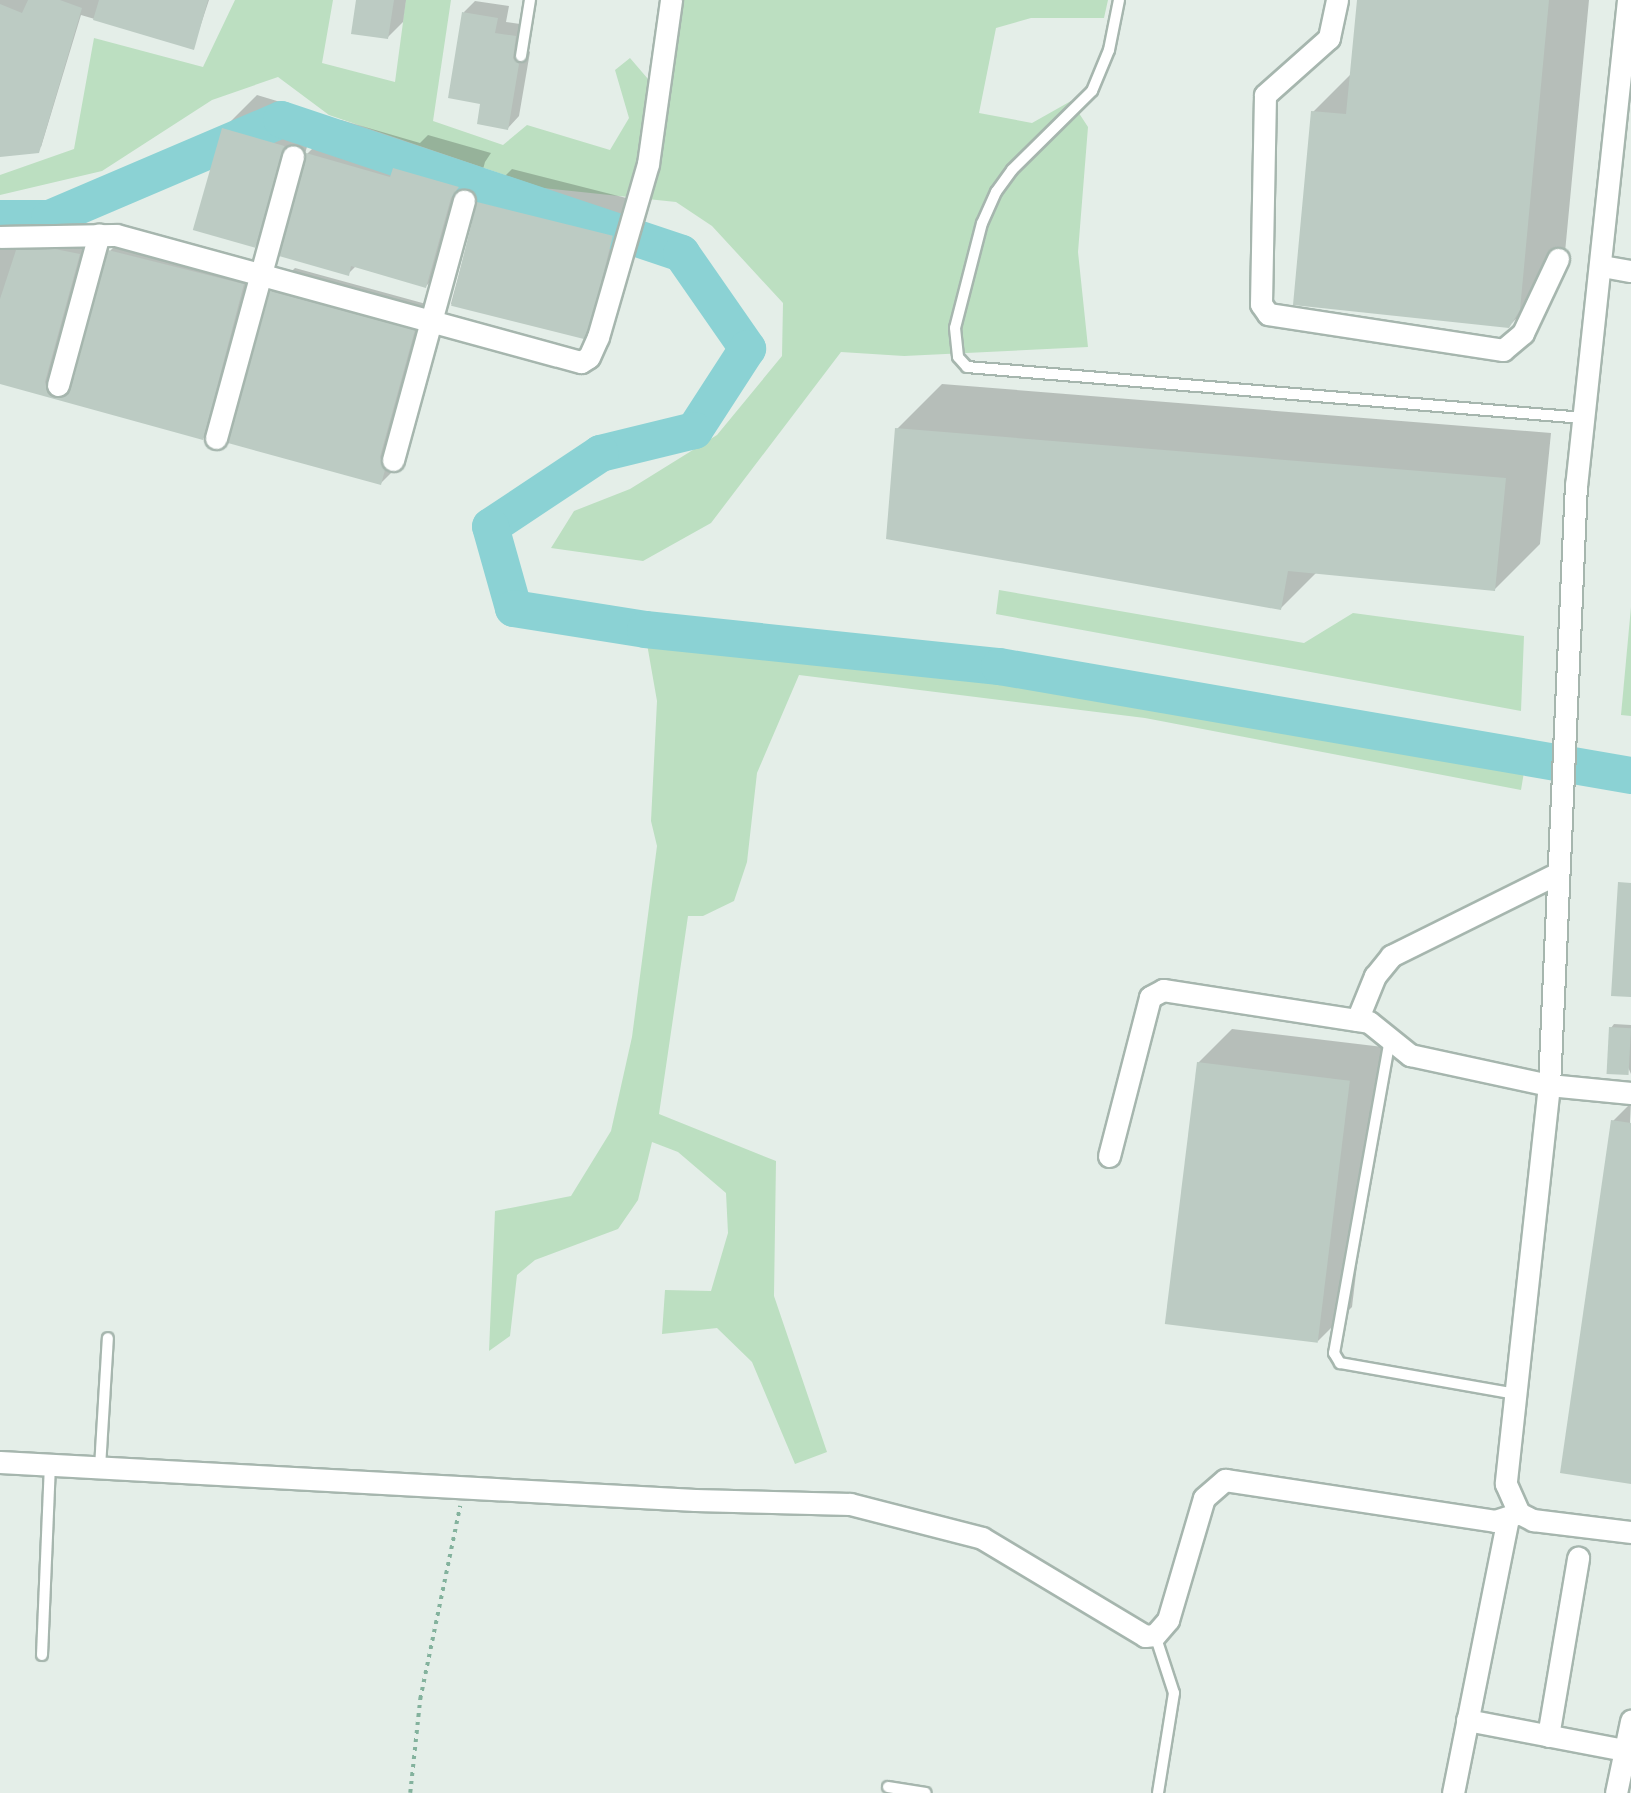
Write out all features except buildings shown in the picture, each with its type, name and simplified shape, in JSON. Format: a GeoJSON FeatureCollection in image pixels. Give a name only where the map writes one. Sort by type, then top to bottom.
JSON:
{"type":"FeatureCollection","features":[{"type":"Feature","properties":{"kind":"street"},"geometry":{"type":"LineString","coordinates":[[0,237],[99,234],[581,362],[589,357],[598,337],[648,164],[671,0]]}},
{"type":"Feature","properties":{"kind":"street"},"geometry":{"type":"LineString","coordinates":[[1337,0],[1329,38],[1265,95],[1261,304],[1268,314],[1503,349],[1523,333],[1558,259]]}},
{"type":"Feature","properties":{"kind":"street"},"geometry":{"type":"LineString","coordinates":[[1453,1793],[1514,1516],[1506,1484],[1549,1085],[1561,828],[1565,660],[1583,418],[1602,266],[1628,0]]}},
{"type":"Feature","properties":{"kind":"street"},"geometry":{"type":"LineString","coordinates":[[216,438],[293,156]]}},
{"type":"Feature","properties":{"kind":"street"},"geometry":{"type":"LineString","coordinates":[[393,460],[464,201]]}},
{"type":"Feature","properties":{"kind":"street"},"geometry":{"type":"LineString","coordinates":[[58,385],[99,234]]}},
{"type":"Feature","properties":{"kind":"street"},"geometry":{"type":"LineString","coordinates":[[1602,266],[1631,271]]}},
{"type":"Feature","properties":{"kind":"street"},"geometry":{"type":"LineString","coordinates":[[1357,1020],[1375,976],[1391,956],[1558,873]]}},
{"type":"Feature","properties":{"kind":"street"},"geometry":{"type":"LineString","coordinates":[[1109,1156],[1154,993],[1173,990],[1357,1020],[1379,1027],[1410,1055],[1549,1085],[1631,1093]]}},
{"type":"Feature","properties":{"kind":"street"},"geometry":{"type":"LineString","coordinates":[[0,1462],[695,1500],[832,1501],[982,1538],[1131,1630],[1155,1635],[1168,1620],[1204,1497],[1225,1480],[1495,1521],[1514,1516],[1631,1532]]}},
{"type":"Feature","properties":{"kind":"street"},"geometry":{"type":"LineString","coordinates":[[1548,1736],[1578,1558]]}},
{"type":"Feature","properties":{"kind":"street"},"geometry":{"type":"LineString","coordinates":[[1467,1720],[1624,1750]]}},
{"type":"Feature","properties":{"kind":"street"},"geometry":{"type":"LineString","coordinates":[[1616,1793],[1631,1721]]}},
{"type":"Feature","properties":{"kind":"lane"},"geometry":{"type":"LineString","coordinates":[[520,56],[530,0]]}},
{"type":"Feature","properties":{"kind":"lane"},"geometry":{"type":"LineString","coordinates":[[1119,0],[1109,50],[1092,91],[1012,170],[996,192],[982,223],[955,328],[958,357],[967,368],[1583,418]]}},
{"type":"Feature","properties":{"kind":"lane"},"geometry":{"type":"LineString","coordinates":[[1390,1038],[1334,1353],[1340,1363],[1515,1394]]}},
{"type":"Feature","properties":{"kind":"lane"},"geometry":{"type":"LineString","coordinates":[[100,1467],[108,1338]]}},
{"type":"Feature","properties":{"kind":"lane"},"geometry":{"type":"LineString","coordinates":[[42,1655],[50,1465]]}},
{"type":"Feature","properties":{"kind":"lane"},"geometry":{"type":"LineString","coordinates":[[1155,1635],[1174,1693],[1158,1793]]}},
{"type":"Feature","properties":{"kind":"lane"},"geometry":{"type":"LineString","coordinates":[[888,1787],[926,1793]]}},
{"type":"Feature","properties":{"kind":"path"},"geometry":{"type":"LineString","coordinates":[[410,1793],[419,1699],[465,1486]]}},
{"type":"Feature","properties":{"kind":"green space"},"geometry":{"type":"Polygon","coordinates":[[[235,0],[333,0],[322,63],[395,82],[406,0],[451,0],[433,121],[503,145],[527,125],[610,150],[629,118],[615,70],[630,58],[648,79],[680,0],[1108,0],[1104,18],[1031,18],[996,28],[979,113],[1032,123],[1071,101],[1088,127],[1078,252],[1088,347],[904,356],[841,352],[711,523],[643,561],[551,548],[574,511],[630,489],[717,435],[782,356],[783,303],[712,226],[676,202],[543,188],[329,115],[278,77],[212,100],[102,171],[0,195],[0,175],[74,149],[94,38],[203,67],[235,0]]]}},
{"type":"Feature","properties":{"kind":"green space"},"geometry":{"type":"Polygon","coordinates":[[[999,590],[1304,643],[1353,613],[1524,636],[1521,711],[996,614],[999,590]]]}},
{"type":"Feature","properties":{"kind":"green space"},"geometry":{"type":"Polygon","coordinates":[[[1631,607],[1631,716],[1621,715],[1631,607]]]}},
{"type":"Feature","properties":{"kind":"green space"},"geometry":{"type":"Polygon","coordinates":[[[647,644],[768,652],[1066,684],[1524,772],[1521,790],[1145,718],[799,675],[757,773],[747,862],[734,901],[703,916],[688,916],[659,1114],[776,1161],[774,1296],[827,1452],[795,1464],[752,1362],[717,1328],[662,1334],[665,1290],[711,1291],[728,1233],[726,1193],[678,1152],[652,1142],[638,1200],[618,1229],[535,1260],[517,1275],[510,1336],[489,1351],[495,1211],[571,1196],[611,1131],[632,1037],[657,846],[651,821],[657,701],[647,644]]]}},
{"type":"Feature","properties":{"kind":"waterway"},"geometry":{"type":"LineString","coordinates":[[0,218],[49,218],[281,119],[681,253],[747,348],[694,430],[600,453],[490,526],[513,608],[645,629],[999,666],[1631,775]]}}]}
